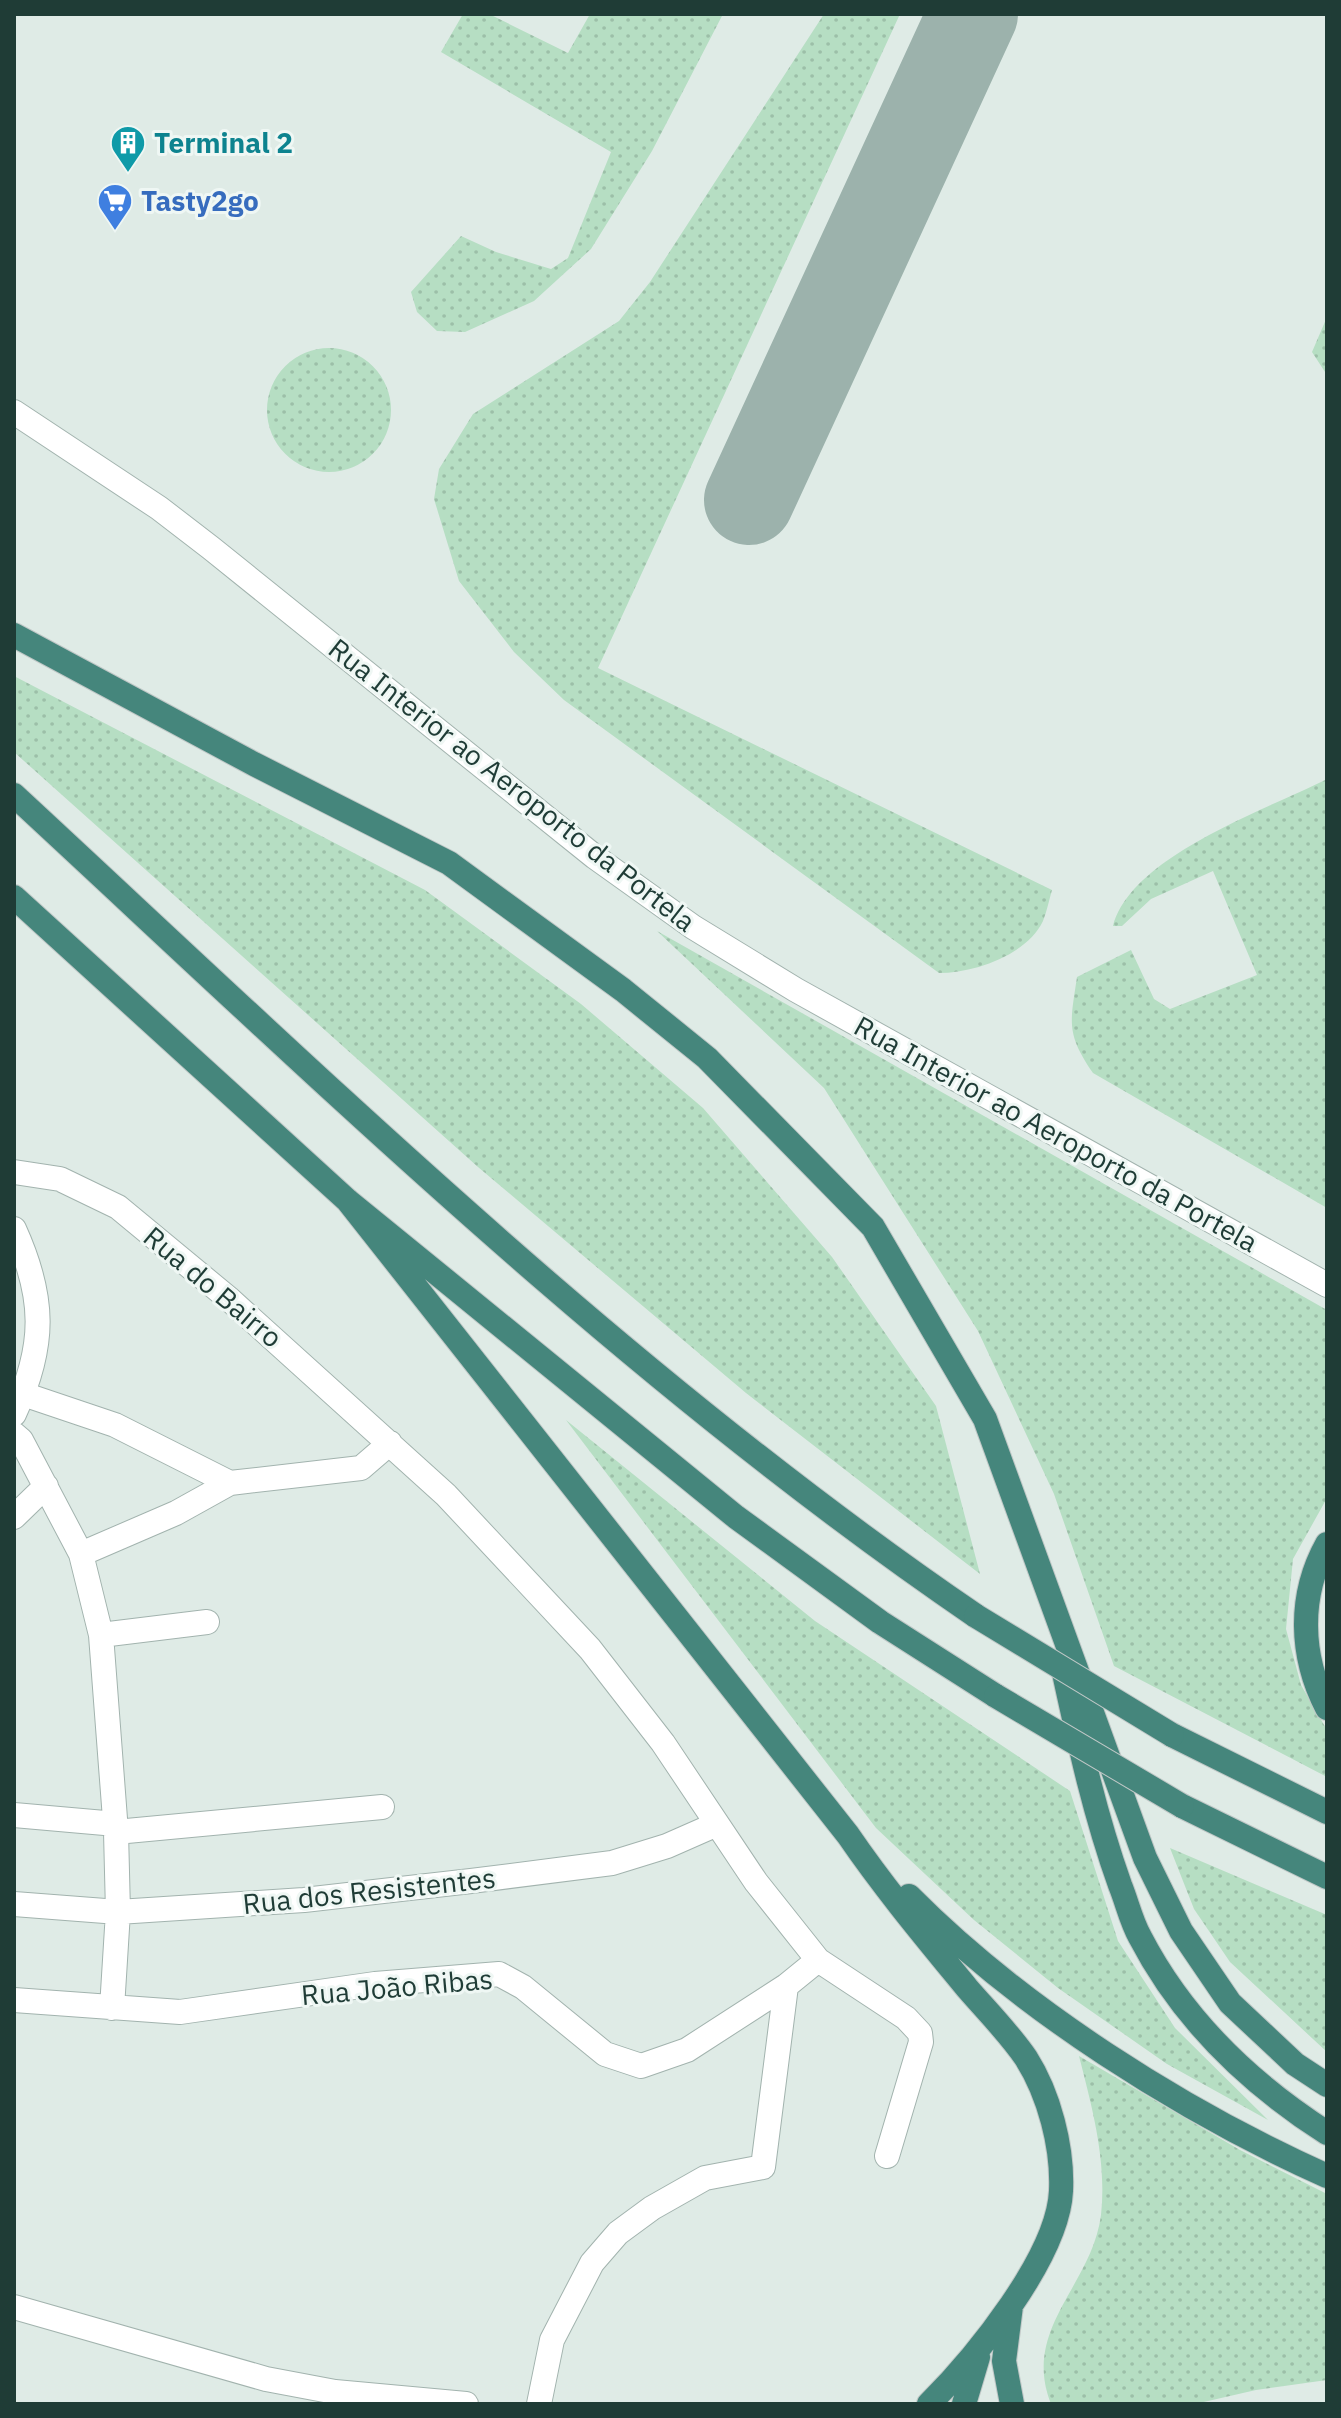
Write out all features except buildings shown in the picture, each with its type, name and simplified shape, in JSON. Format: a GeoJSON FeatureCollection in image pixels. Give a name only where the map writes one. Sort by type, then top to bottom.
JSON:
{"type":"FeatureCollection","features":[{"type":"Feature","properties":{"kind":"highway"},"geometry":{"type":"LineString","coordinates":[[14,635],[254,764],[449,863],[623,990],[707,1058],[873,1227],[985,1419],[1145,1858],[1181,1931],[1230,2003],[1295,2064],[1327,2085]]}},
{"type":"Feature","properties":{"kind":"highway"},"geometry":{"type":"LineString","coordinates":[[14,795],[550,1284],[750,1454],[858,1536],[976,1616],[1172,1735],[1327,1812]]}},
{"type":"Feature","properties":{"kind":"highway"},"geometry":{"type":"LineString","coordinates":[[14,897],[348,1201],[736,1517],[880,1622],[996,1696],[1182,1806],[1327,1877]]}},
{"type":"Feature","properties":{"kind":"highway"},"geometry":{"type":"LineString","coordinates":[[348,1201],[848,1835],[887,1891],[1026,2058],[1047,2102],[1057,2145],[1061,2192],[1050,2233],[1011,2303],[983,2343],[929,2404]]}},
{"type":"Feature","properties":{"kind":"highway"},"geometry":{"type":"LineString","coordinates":[[1327,1544],[1314,1567],[1304,1627],[1313,1681],[1327,1708]]}},
{"type":"Feature","properties":{"kind":"highway"},"geometry":{"type":"LineString","coordinates":[[1046,1589],[1095,1814],[1138,1935],[1173,1992],[1230,2059],[1276,2100],[1327,2133]]}},
{"type":"Feature","properties":{"kind":"highway"},"geometry":{"type":"LineString","coordinates":[[848,1835],[968,1952],[1059,2020],[1170,2093],[1327,2176]]}},
{"type":"Feature","properties":{"kind":"highway"},"geometry":{"type":"LineString","coordinates":[[1011,2303],[1004,2361],[1012,2404]]}},
{"type":"Feature","properties":{"kind":"highway"},"geometry":{"type":"LineString","coordinates":[[964,2404],[983,2343]]}},
{"type":"Feature","properties":{"kind":"street","name":"Rua Interior ao Aeroporto da Portela"},"geometry":{"type":"LineString","coordinates":[[14,412],[190,532],[595,857],[693,927],[796,990],[1327,1285]]}},
{"type":"Feature","properties":{"kind":"street","name":"Rua do Bairro"},"geometry":{"type":"LineString","coordinates":[[14,1172],[60,1179],[118,1207],[228,1298],[446,1495],[590,1649],[663,1743],[756,1882],[818,1960],[906,2018],[920,2033],[921,2042],[887,2156]]}},
{"type":"Feature","properties":{"kind":"street"},"geometry":{"type":"LineString","coordinates":[[14,1229],[38,1292],[36,1358],[19,1404],[115,1425],[230,1483]]}},
{"type":"Feature","properties":{"kind":"street"},"geometry":{"type":"LineString","coordinates":[[14,1434],[21,1440],[81,1554],[101,1635],[116,1828],[118,1912],[112,2008]]}},
{"type":"Feature","properties":{"kind":"street"},"geometry":{"type":"LineString","coordinates":[[81,1554],[176,1513],[230,1483],[361,1468],[390,1443]]}},
{"type":"Feature","properties":{"kind":"street"},"geometry":{"type":"LineString","coordinates":[[14,1517],[46,1486]]}},
{"type":"Feature","properties":{"kind":"street"},"geometry":{"type":"LineString","coordinates":[[101,1635],[207,1622]]}},
{"type":"Feature","properties":{"kind":"street"},"geometry":{"type":"LineString","coordinates":[[14,1815],[116,1828],[382,1807]]}},
{"type":"Feature","properties":{"kind":"street","name":"Rua dos Resistentes"},"geometry":{"type":"LineString","coordinates":[[14,1904],[118,1912],[304,1900],[612,1863],[667,1846],[717,1824]]}},
{"type":"Feature","properties":{"kind":"street","name":"Rua João Ribas"},"geometry":{"type":"LineString","coordinates":[[14,2000],[180,2012],[375,1984],[499,1974],[523,1987],[605,2054],[641,2066],[687,2050],[786,1986],[818,1960]]}},
{"type":"Feature","properties":{"kind":"street"},"geometry":{"type":"LineString","coordinates":[[539,2404],[552,2340],[592,2263],[618,2233],[652,2208],[705,2178],[763,2167],[786,1986]]}},
{"type":"Feature","properties":{"kind":"street"},"geometry":{"type":"LineString","coordinates":[[14,2307],[266,2379],[335,2392],[466,2404]]}},
{"type":"Feature","properties":{"kind":"green space"},"geometry":{"type":"Polygon","coordinates":[[[463,14],[489,14],[568,53],[590,14],[723,14],[652,151],[591,249],[534,301],[465,332],[437,331],[417,312],[411,292],[461,236],[496,252],[551,269],[568,258],[611,152],[441,52],[463,14]]]}},
{"type":"Feature","properties":{"kind":"green space"},"geometry":{"type":"Polygon","coordinates":[[[824,14],[900,14],[598,668],[1052,890],[1043,921],[1025,943],[998,960],[968,970],[939,973],[564,700],[514,652],[459,581],[434,499],[439,469],[473,414],[619,321],[650,282],[824,14]]]}},
{"type":"Feature","properties":{"kind":"green space"},"geometry":{"type":"Polygon","coordinates":[[[1327,317],[1327,375],[1312,352],[1327,317]]]}},
{"type":"Feature","properties":{"kind":"green space"},"geometry":{"type":"Polygon","coordinates":[[[329,348],[353,353],[373,366],[386,386],[391,410],[386,434],[373,454],[353,467],[329,472],[305,467],[285,454],[272,434],[267,410],[272,386],[285,366],[305,353],[329,348]]]}},
{"type":"Feature","properties":{"kind":"green space"},"geometry":{"type":"Polygon","coordinates":[[[14,676],[425,890],[581,1004],[703,1108],[832,1257],[936,1406],[980,1574],[746,1393],[478,1167],[14,752],[14,676]]]}},
{"type":"Feature","properties":{"kind":"green space"},"geometry":{"type":"Polygon","coordinates":[[[1327,779],[1327,1208],[1093,1073],[1078,1048],[1072,1017],[1077,977],[1131,950],[1154,999],[1170,1009],[1257,975],[1213,871],[1151,899],[1122,926],[1113,926],[1125,901],[1145,878],[1173,857],[1237,821],[1327,779]]]}},
{"type":"Feature","properties":{"kind":"green space"},"geometry":{"type":"Polygon","coordinates":[[[657,931],[1327,1310],[1327,1498],[1293,1559],[1286,1629],[1301,1685],[1327,1730],[1327,1777],[1114,1666],[1054,1494],[978,1331],[824,1088],[657,931]]]}},
{"type":"Feature","properties":{"kind":"green space"},"geometry":{"type":"Polygon","coordinates":[[[566,1420],[815,1621],[1070,1791],[1118,1941],[1175,2028],[1268,2120],[1167,2064],[1058,1988],[974,1920],[876,1828],[566,1420]]]}},
{"type":"Feature","properties":{"kind":"green space"},"geometry":{"type":"Polygon","coordinates":[[[1170,1848],[1327,1915],[1327,2052],[1230,1962],[1194,1909],[1170,1848]]]}},
{"type":"Feature","properties":{"kind":"green space"},"geometry":{"type":"Polygon","coordinates":[[[1079,2056],[1240,2150],[1327,2194],[1327,2380],[1256,2390],[1195,2404],[1051,2404],[1044,2377],[1045,2352],[1051,2330],[1095,2240],[1101,2215],[1100,2154],[1079,2056]]]}},
{"type":"Feature","properties":{"kind":"taxiway"},"geometry":{"type":"LineString","coordinates":[[749,500],[973,14]]}},
{"type":"Feature","properties":{"kind":"place","name":"Terminal 2"},"geometry":{"type":"Point","coordinates":[128,174]}},
{"type":"Feature","properties":{"kind":"place","name":"Tasty2go"},"geometry":{"type":"Point","coordinates":[115,232]}}]}
